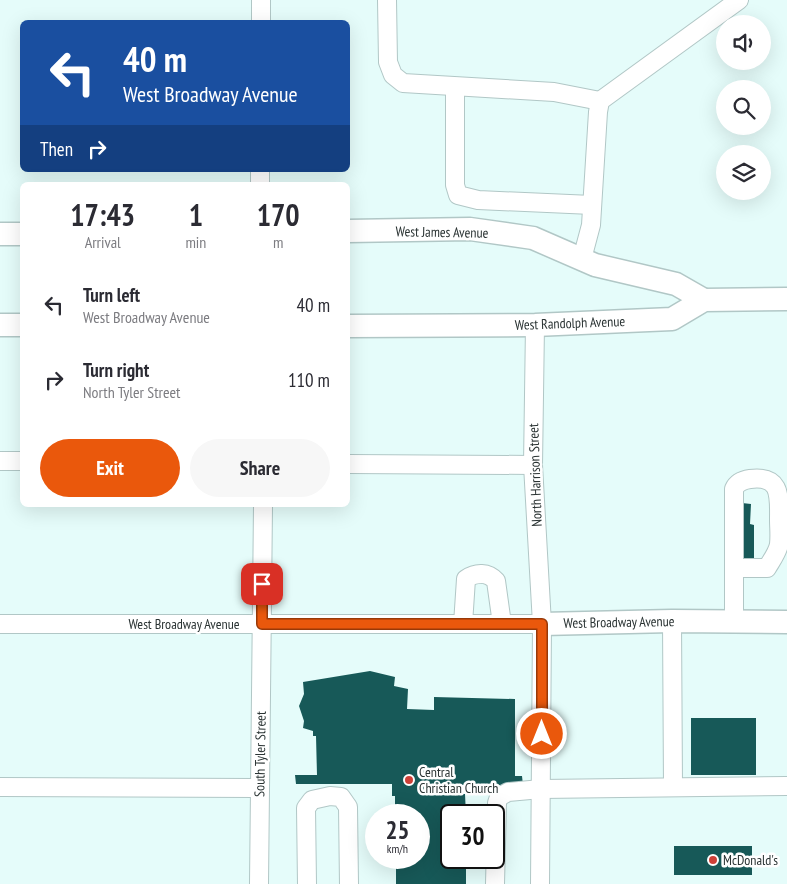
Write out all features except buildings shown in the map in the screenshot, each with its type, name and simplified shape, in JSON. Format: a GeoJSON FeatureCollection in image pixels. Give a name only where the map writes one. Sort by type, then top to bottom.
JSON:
{"type":"FeatureCollection","features":[{"type":"Feature","properties":{"kind":"main road","name":"West James Avenue"},"geometry":{"type":"LineString","coordinates":[[350,231],[470,230],[533,238],[596,265],[676,284],[704,300]]}},
{"type":"Feature","properties":{"kind":"main road"},"geometry":{"type":"LineString","coordinates":[[0,234],[20,234]]}},
{"type":"Feature","properties":{"kind":"main road"},"geometry":{"type":"LineString","coordinates":[[704,300],[787,299]]}},
{"type":"Feature","properties":{"kind":"main road","name":"West Randolph Avenue"},"geometry":{"type":"LineString","coordinates":[[350,326],[535,325],[672,319],[704,300]]}},
{"type":"Feature","properties":{"kind":"main road"},"geometry":{"type":"LineString","coordinates":[[0,325],[20,325]]}},
{"type":"Feature","properties":{"kind":"main road","name":"West Broadway Avenue"},"geometry":{"type":"LineString","coordinates":[[542,624],[672,621],[787,622]]}},
{"type":"Feature","properties":{"kind":"street"},"geometry":{"type":"LineString","coordinates":[[261,0],[261,20]]}},
{"type":"Feature","properties":{"kind":"street"},"geometry":{"type":"LineString","coordinates":[[387,0],[388,62],[393,75],[403,83],[554,92],[600,102]]}},
{"type":"Feature","properties":{"kind":"street"},"geometry":{"type":"LineString","coordinates":[[582,259],[591,225],[600,102],[739,0]]}},
{"type":"Feature","properties":{"kind":"street"},"geometry":{"type":"LineString","coordinates":[[454,87],[455,184],[458,195],[478,200],[592,205]]}},
{"type":"Feature","properties":{"kind":"street","name":"North Harrison Street"},"geometry":{"type":"LineString","coordinates":[[535,325],[533,465],[542,624],[540,884]]}},
{"type":"Feature","properties":{"kind":"street"},"geometry":{"type":"LineString","coordinates":[[0,461],[20,461]]}},
{"type":"Feature","properties":{"kind":"street"},"geometry":{"type":"LineString","coordinates":[[350,464],[533,465]]}},
{"type":"Feature","properties":{"kind":"street"},"geometry":{"type":"LineString","coordinates":[[734,568],[767,568],[779,544],[779,494],[775,485],[768,480],[757,478],[745,480],[737,484],[734,489],[734,568],[734,621]]}},
{"type":"Feature","properties":{"kind":"street","name":"South Tyler Street"},"geometry":{"type":"LineString","coordinates":[[259,884],[263,507]]}},
{"type":"Feature","properties":{"kind":"street"},"geometry":{"type":"LineString","coordinates":[[463,624],[466,579],[479,574],[488,574],[496,581],[502,624]]}},
{"type":"Feature","properties":{"kind":"street"},"geometry":{"type":"LineString","coordinates":[[672,621],[673,787]]}},
{"type":"Feature","properties":{"kind":"street","name":"West Broadway Avenue"},"geometry":{"type":"LineString","coordinates":[[0,624],[542,624]]}},
{"type":"Feature","properties":{"kind":"street"},"geometry":{"type":"LineString","coordinates":[[495,884],[497,803],[499,797],[508,792],[541,789],[787,786]]}},
{"type":"Feature","properties":{"kind":"street"},"geometry":{"type":"LineString","coordinates":[[0,787],[259,788]]}},
{"type":"Feature","properties":{"kind":"street"},"geometry":{"type":"LineString","coordinates":[[307,884],[306,808],[312,800],[330,796],[340,797],[348,807],[348,884]]}},
{"type":"Feature","properties":{"kind":"place","name":"Central Christian Church"},"geometry":{"type":"Point","coordinates":[409,780]}},
{"type":"Feature","properties":{"kind":"place","name":"McDonald's"},"geometry":{"type":"Point","coordinates":[713,860]}},
{"type":"Feature","properties":{"kind":"route"},"geometry":{"type":"LineString","coordinates":[[262,584],[262,624],[542,624],[542,734]]}}]}
